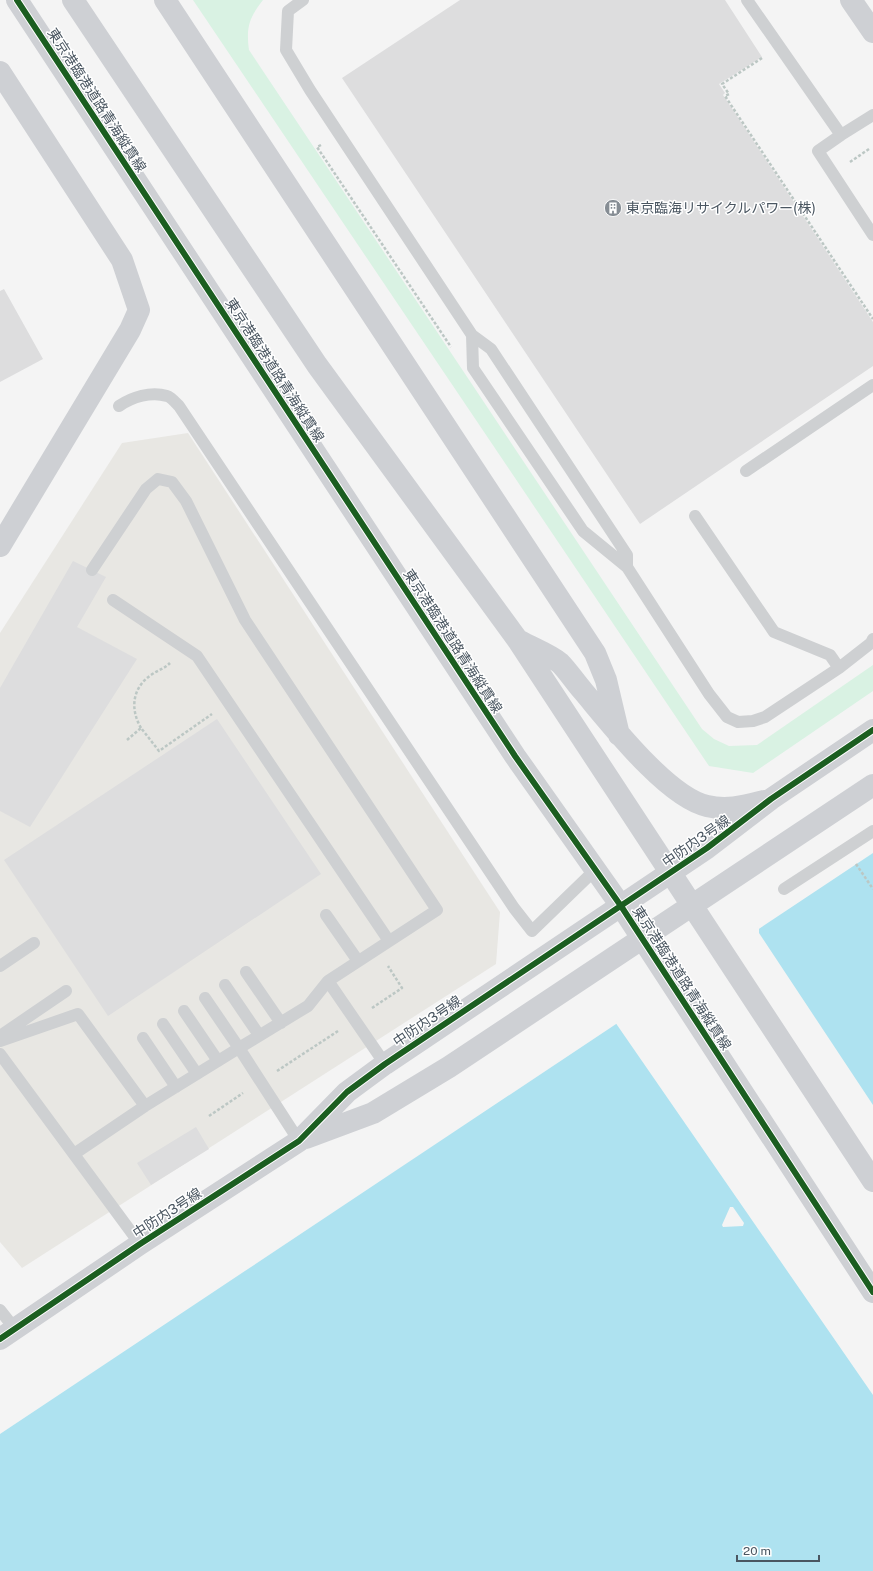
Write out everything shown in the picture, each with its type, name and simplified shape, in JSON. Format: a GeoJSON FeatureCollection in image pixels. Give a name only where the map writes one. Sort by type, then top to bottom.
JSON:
{"type":"FeatureCollection","features":[{"type":"Feature","properties":{"kind":"street","name":"東京港臨港道路青海縦貫線"},"geometry":{"type":"LineString","coordinates":[[17,0],[515,756],[621,906],[873,1292]]}},
{"type":"Feature","properties":{"kind":"street"},"geometry":{"type":"LineString","coordinates":[[73,0],[317,365],[517,639],[873,1181]]}},
{"type":"Feature","properties":{"kind":"street"},"geometry":{"type":"LineString","coordinates":[[165,0],[595,653],[606,680],[619,735]]}},
{"type":"Feature","properties":{"kind":"street"},"geometry":{"type":"LineString","coordinates":[[852,0],[873,32]]}},
{"type":"Feature","properties":{"kind":"street"},"geometry":{"type":"LineString","coordinates":[[0,72],[122,260],[139,310],[126,337],[0,546]]}},
{"type":"Feature","properties":{"kind":"street"},"geometry":{"type":"LineString","coordinates":[[517,639],[559,663],[619,735],[672,788],[695,803],[707,806],[735,808],[771,799]]}},
{"type":"Feature","properties":{"kind":"street","name":"中防内3号線"},"geometry":{"type":"LineString","coordinates":[[299,1141],[347,1092],[385,1064],[670,873],[736,827],[771,799],[873,730]]}},
{"type":"Feature","properties":{"kind":"street","name":"中防内3号線"},"geometry":{"type":"LineString","coordinates":[[8,1334],[140,1244],[299,1141],[373,1112],[449,1067],[873,785]]}},
{"type":"Feature","properties":{"kind":"lane"},"geometry":{"type":"LineString","coordinates":[[303,0],[288,11],[286,50],[310,90],[472,335],[491,348],[628,555],[628,566]]}},
{"type":"Feature","properties":{"kind":"lane"},"geometry":{"type":"LineString","coordinates":[[747,0],[840,135]]}},
{"type":"Feature","properties":{"kind":"lane"},"geometry":{"type":"LineString","coordinates":[[873,115],[840,135],[818,151],[873,235]]}},
{"type":"Feature","properties":{"kind":"lane"},"geometry":{"type":"LineString","coordinates":[[472,335],[473,368],[583,531],[628,566],[709,694],[727,717],[738,722],[753,721],[765,717],[839,668],[871,643],[873,639]]}},
{"type":"Feature","properties":{"kind":"lane"},"geometry":{"type":"LineString","coordinates":[[746,471],[873,385]]}},
{"type":"Feature","properties":{"kind":"lane"},"geometry":{"type":"LineString","coordinates":[[119,406],[129,398],[145,395],[167,396],[179,406],[514,908],[532,931],[595,870]]}},
{"type":"Feature","properties":{"kind":"lane"},"geometry":{"type":"LineString","coordinates":[[74,1154],[176,1086],[308,1006],[328,981],[437,910],[245,620],[186,501],[172,482],[158,479],[146,488],[92,570]]}},
{"type":"Feature","properties":{"kind":"lane"},"geometry":{"type":"LineString","coordinates":[[694,516],[774,632],[830,656],[839,668]]}},
{"type":"Feature","properties":{"kind":"lane"},"geometry":{"type":"LineString","coordinates":[[113,600],[197,656],[389,941]]}},
{"type":"Feature","properties":{"kind":"lane"},"geometry":{"type":"LineString","coordinates":[[784,890],[873,831]]}},
{"type":"Feature","properties":{"kind":"lane"},"geometry":{"type":"LineString","coordinates":[[326,915],[358,961]]}},
{"type":"Feature","properties":{"kind":"lane"},"geometry":{"type":"LineString","coordinates":[[0,966],[34,943]]}},
{"type":"Feature","properties":{"kind":"lane"},"geometry":{"type":"LineString","coordinates":[[246,972],[281,1023]]}},
{"type":"Feature","properties":{"kind":"lane"},"geometry":{"type":"LineString","coordinates":[[328,981],[385,1064]]}},
{"type":"Feature","properties":{"kind":"lane"},"geometry":{"type":"LineString","coordinates":[[225,985],[259,1035]]}},
{"type":"Feature","properties":{"kind":"lane"},"geometry":{"type":"LineString","coordinates":[[0,1036],[66,991]]}},
{"type":"Feature","properties":{"kind":"lane"},"geometry":{"type":"LineString","coordinates":[[205,998],[299,1141]]}},
{"type":"Feature","properties":{"kind":"lane"},"geometry":{"type":"LineString","coordinates":[[184,1011],[218,1061]]}},
{"type":"Feature","properties":{"kind":"lane"},"geometry":{"type":"LineString","coordinates":[[0,1041],[78,1014],[145,1106]]}},
{"type":"Feature","properties":{"kind":"lane"},"geometry":{"type":"LineString","coordinates":[[163,1024],[197,1074]]}},
{"type":"Feature","properties":{"kind":"lane"},"geometry":{"type":"LineString","coordinates":[[143,1038],[176,1086]]}},
{"type":"Feature","properties":{"kind":"lane"},"geometry":{"type":"LineString","coordinates":[[0,1054],[140,1244]]}},
{"type":"Feature","properties":{"kind":"lane"},"geometry":{"type":"LineString","coordinates":[[0,1310],[8,1334]]}},
{"type":"Feature","properties":{"kind":"path"},"geometry":{"type":"LineString","coordinates":[[766,55],[722,84],[729,94],[725,96],[873,319]]}},
{"type":"Feature","properties":{"kind":"path"},"geometry":{"type":"LineString","coordinates":[[171,661],[166,668],[150,676],[142,683],[136,694],[134,705],[135,717],[141,728],[159,751],[217,710]]}},
{"type":"Feature","properties":{"kind":"path"},"geometry":{"type":"LineString","coordinates":[[127,740],[141,728]]}},
{"type":"Feature","properties":{"kind":"path"},"geometry":{"type":"LineString","coordinates":[[854,861],[873,889]]}},
{"type":"Feature","properties":{"kind":"path"},"geometry":{"type":"LineString","coordinates":[[368,1011],[402,988],[387,964]]}},
{"type":"Feature","properties":{"kind":"path"},"geometry":{"type":"LineString","coordinates":[[272,1075],[342,1028]]}},
{"type":"Feature","properties":{"kind":"path"},"geometry":{"type":"LineString","coordinates":[[209,1116],[243,1093]]}},
{"type":"Feature","properties":{"kind":"shaded area"},"geometry":{"type":"Polygon","coordinates":[[[188,433],[500,912],[496,964],[22,1268],[0,1242],[0,633],[122,443],[188,433]]]}},
{"type":"Feature","properties":{"kind":"green space"},"geometry":{"type":"Polygon","coordinates":[[[193,0],[263,0],[254,12],[248,29],[249,50],[702,729],[714,739],[729,746],[757,745],[873,665],[873,691],[753,773],[709,766],[193,0]]]}},
{"type":"Feature","properties":{"kind":"water"},"geometry":{"type":"Polygon","coordinates":[[[873,853],[873,1571],[0,1571],[0,1434],[873,853]],[[730,1207],[722,1225],[723,1227],[743,1226],[744,1223],[733,1207],[730,1207]]]}},
{"type":"Feature","properties":{"kind":"pier"},"geometry":{"type":"Polygon","coordinates":[[[759,927],[759,933],[873,1105],[873,1395],[615,1022],[759,927]]]}},
{"type":"Feature","properties":{"kind":"building","name":"東京臨海リサイクルパワー(株)"},"geometry":{"type":"Polygon","coordinates":[[[460,0],[725,0],[762,57],[719,84],[725,93],[723,95],[873,322],[873,366],[640,524],[342,78],[460,0]]]}},
{"type":"Feature","properties":{"kind":"building"},"geometry":{"type":"Polygon","coordinates":[[[4,289],[43,359],[0,382],[0,291],[4,289]]]}},
{"type":"Feature","properties":{"kind":"building"},"geometry":{"type":"Polygon","coordinates":[[[73,561],[106,577],[77,627],[137,659],[30,827],[0,811],[0,688],[73,561]]]}},
{"type":"Feature","properties":{"kind":"building"},"geometry":{"type":"Polygon","coordinates":[[[217,719],[321,874],[108,1016],[4,860],[217,719]]]}},
{"type":"Feature","properties":{"kind":"building"},"geometry":{"type":"Polygon","coordinates":[[[196,1127],[209,1149],[151,1185],[137,1163],[196,1127]]]}},
{"type":"Feature","properties":{"kind":"cycle path"},"geometry":{"type":"LineString","coordinates":[[17,0],[515,756],[621,906],[873,1292]]}},
{"type":"Feature","properties":{"kind":"cycle path"},"geometry":{"type":"LineString","coordinates":[[0,1339],[140,1244],[299,1141],[347,1092],[385,1064],[707,848],[771,799],[873,730]]}},
{"type":"Feature","properties":{"kind":"place","name":"東京臨海リサイクルパワー(株)"},"geometry":{"type":"Point","coordinates":[613,208]}}]}
